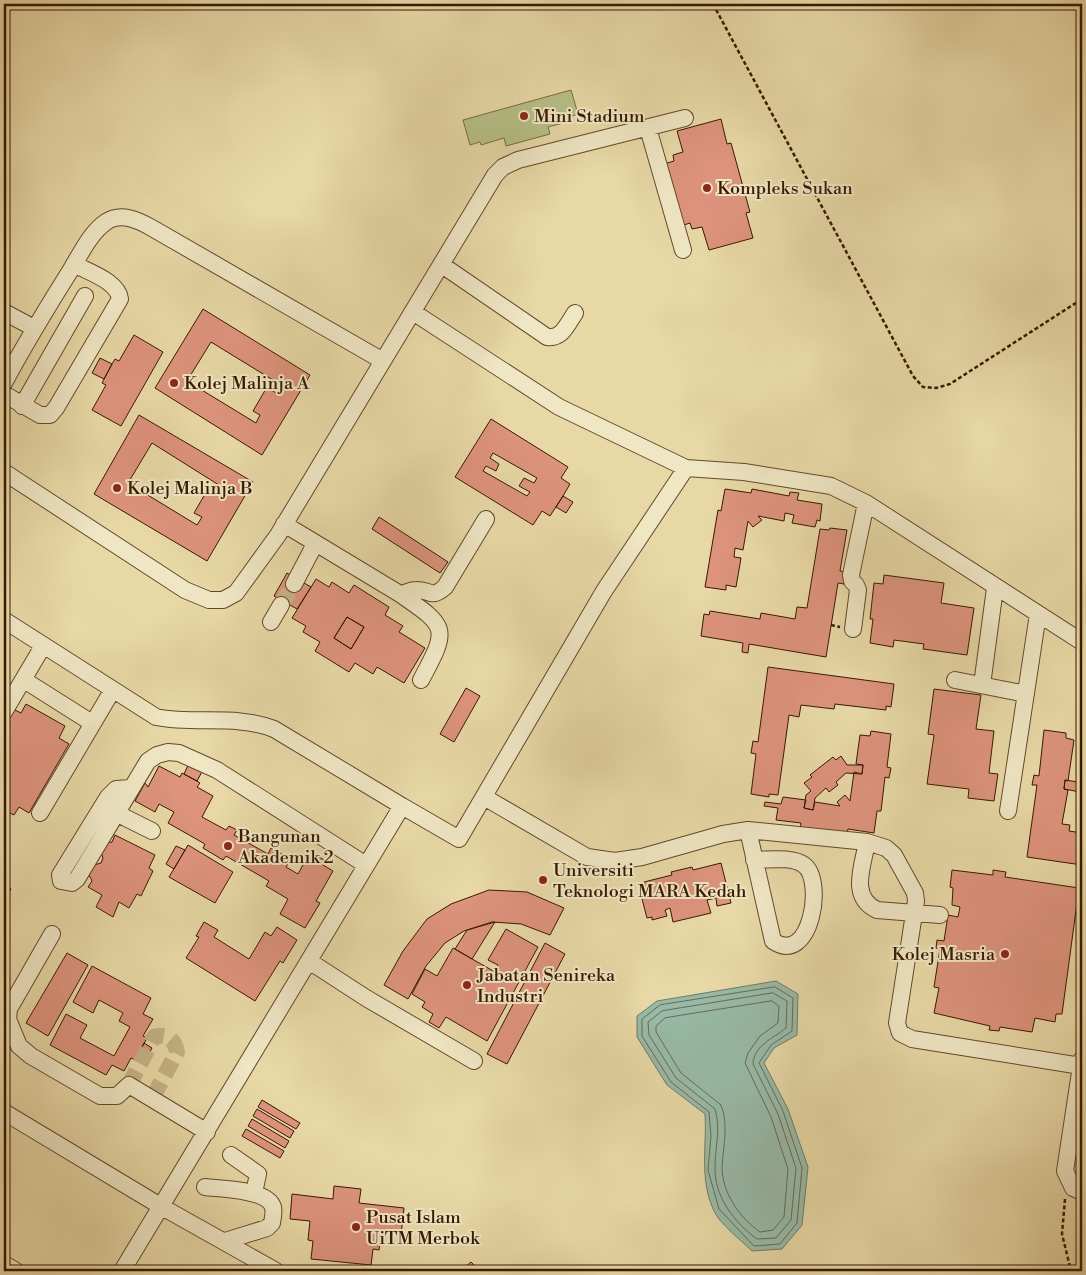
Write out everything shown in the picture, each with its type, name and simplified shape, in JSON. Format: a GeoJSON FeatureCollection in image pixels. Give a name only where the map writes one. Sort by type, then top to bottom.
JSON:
{"type":"FeatureCollection","features":[{"type":"Feature","properties":{"kind":"street"},"geometry":{"type":"LineString","coordinates":[[4,472],[185,590],[209,600],[223,600],[236,593],[284,524],[442,266],[495,175],[503,167],[518,160],[685,118]]}},
{"type":"Feature","properties":{"kind":"street"},"geometry":{"type":"LineString","coordinates":[[648,128],[683,250]]}},
{"type":"Feature","properties":{"kind":"street"},"geometry":{"type":"LineString","coordinates":[[4,383],[34,328],[90,238],[106,222],[123,217],[138,220],[384,361]]}},
{"type":"Feature","properties":{"kind":"street"},"geometry":{"type":"LineString","coordinates":[[4,394],[40,415],[50,415],[56,408],[120,298],[119,292],[114,286],[74,264]]}},
{"type":"Feature","properties":{"kind":"street"},"geometry":{"type":"LineString","coordinates":[[442,266],[547,338],[560,336],[575,313]]}},
{"type":"Feature","properties":{"kind":"street"},"geometry":{"type":"LineString","coordinates":[[22,406],[85,296]]}},
{"type":"Feature","properties":{"kind":"street"},"geometry":{"type":"LineString","coordinates":[[4,312],[34,328]]}},
{"type":"Feature","properties":{"kind":"street"},"geometry":{"type":"LineString","coordinates":[[413,312],[521,385],[559,407],[686,468],[744,472],[830,486],[866,502],[995,588],[1082,642]]}},
{"type":"Feature","properties":{"kind":"street"},"geometry":{"type":"LineString","coordinates":[[4,620],[112,691],[156,717],[178,721],[223,720],[256,722],[265,725],[459,838],[604,591],[686,468]]}},
{"type":"Feature","properties":{"kind":"street"},"geometry":{"type":"LineString","coordinates":[[853,629],[858,590],[856,584],[852,581],[851,575],[866,502]]}},
{"type":"Feature","properties":{"kind":"street"},"geometry":{"type":"LineString","coordinates":[[400,594],[418,589],[429,594],[436,594],[445,587],[486,519]]}},
{"type":"Feature","properties":{"kind":"street"},"geometry":{"type":"LineString","coordinates":[[284,524],[314,544],[400,594],[435,619],[442,633],[437,650],[421,680]]}},
{"type":"Feature","properties":{"kind":"street"},"geometry":{"type":"LineString","coordinates":[[294,584],[314,544]]}},
{"type":"Feature","properties":{"kind":"street"},"geometry":{"type":"LineString","coordinates":[[982,685],[995,588]]}},
{"type":"Feature","properties":{"kind":"street"},"geometry":{"type":"LineString","coordinates":[[271,622],[281,605]]}},
{"type":"Feature","properties":{"kind":"street"},"geometry":{"type":"LineString","coordinates":[[1008,811],[1038,614]]}},
{"type":"Feature","properties":{"kind":"street"},"geometry":{"type":"LineString","coordinates":[[4,712],[43,646]]}},
{"type":"Feature","properties":{"kind":"street"},"geometry":{"type":"LineString","coordinates":[[24,680],[92,723]]}},
{"type":"Feature","properties":{"kind":"street"},"geometry":{"type":"LineString","coordinates":[[955,680],[1026,694]]}},
{"type":"Feature","properties":{"kind":"street"},"geometry":{"type":"LineString","coordinates":[[40,812],[112,691]]}},
{"type":"Feature","properties":{"kind":"street"},"geometry":{"type":"LineString","coordinates":[[131,788],[116,789],[108,797],[60,875],[61,881],[72,883],[76,879],[148,761],[157,755],[168,752],[179,753],[217,770],[366,866]]}},
{"type":"Feature","properties":{"kind":"street"},"geometry":{"type":"LineString","coordinates":[[484,797],[586,857],[615,861],[642,858],[723,834],[748,830],[867,842],[886,848],[894,855],[915,893],[915,913],[897,1023],[900,1033],[904,1037],[1082,1062],[1065,1164],[1076,1187]]}},
{"type":"Feature","properties":{"kind":"street"},"geometry":{"type":"LineString","coordinates":[[122,1271],[402,806]]}},
{"type":"Feature","properties":{"kind":"street"},"geometry":{"type":"LineString","coordinates":[[116,813],[152,831]]}},
{"type":"Feature","properties":{"kind":"street"},"geometry":{"type":"LineString","coordinates":[[748,830],[754,860],[773,941],[781,946],[791,946],[800,940],[808,929],[814,888],[811,872],[802,863],[778,859],[754,860]]}},
{"type":"Feature","properties":{"kind":"street"},"geometry":{"type":"LineString","coordinates":[[867,842],[859,886],[861,897],[868,906],[877,910],[940,915]]}},
{"type":"Feature","properties":{"kind":"street"},"geometry":{"type":"LineString","coordinates":[[52,934],[9,1009],[8,1019],[19,1046],[100,1096],[117,1096],[129,1085],[207,1132]]}},
{"type":"Feature","properties":{"kind":"street"},"geometry":{"type":"LineString","coordinates":[[309,961],[366,998],[474,1061]]}},
{"type":"Feature","properties":{"kind":"street"},"geometry":{"type":"LineString","coordinates":[[4,1112],[162,1207],[276,1271]]}},
{"type":"Feature","properties":{"kind":"street"},"geometry":{"type":"LineString","coordinates":[[231,1155],[258,1174],[254,1193]]}},
{"type":"Feature","properties":{"kind":"street"},"geometry":{"type":"LineString","coordinates":[[205,1187],[254,1193],[269,1201],[273,1207],[272,1223],[267,1228],[225,1242]]}},
{"type":"Feature","properties":{"kind":"street"},"geometry":{"type":"LineString","coordinates":[[4,1264],[16,1271]]}},
{"type":"Feature","properties":{"kind":"path"},"geometry":{"type":"LineString","coordinates":[[713,4],[913,376],[923,387],[936,388],[950,384],[1082,299]]}},
{"type":"Feature","properties":{"kind":"path"},"geometry":{"type":"LineString","coordinates":[[1072,1271],[1062,1234],[1062,1216],[1076,1187]]}},
{"type":"Feature","properties":{"kind":"green space","name":"Mini Stadium"},"geometry":{"type":"Polygon","coordinates":[[[571,90],[578,114],[566,118],[567,122],[548,127],[550,134],[506,146],[504,138],[481,145],[480,142],[470,145],[463,120],[571,90]]]}},
{"type":"Feature","properties":{"kind":"water"},"geometry":{"type":"Polygon","coordinates":[[[776,981],[798,994],[797,1035],[774,1048],[764,1063],[788,1109],[808,1167],[802,1225],[782,1249],[752,1251],[721,1221],[709,1199],[705,1175],[705,1114],[667,1085],[637,1037],[637,1016],[657,1001],[776,981]]]}},
{"type":"Feature","properties":{"kind":"building","name":"Kompleks Sukan"},"geometry":{"type":"Polygon","coordinates":[[[721,119],[727,144],[731,143],[750,212],[746,213],[753,238],[709,250],[702,227],[692,229],[690,223],[681,226],[664,164],[674,161],[673,155],[683,152],[677,131],[721,119]]]}},
{"type":"Feature","properties":{"kind":"building","name":"Kolej Malinja A"},"geometry":{"type":"Polygon","coordinates":[[[203,309],[310,375],[262,455],[155,388],[203,309]],[[211,342],[187,381],[256,423],[260,415],[253,411],[267,387],[276,393],[281,385],[211,342]]]}},
{"type":"Feature","properties":{"kind":"building"},"geometry":{"type":"Polygon","coordinates":[[[134,335],[163,352],[121,426],[92,410],[106,385],[102,383],[112,364],[115,359],[119,361],[134,335]]]}},
{"type":"Feature","properties":{"kind":"building"},"geometry":{"type":"Polygon","coordinates":[[[100,358],[112,364],[104,379],[92,373],[100,358]]]}},
{"type":"Feature","properties":{"kind":"building","name":"Kolej Malinja B"},"geometry":{"type":"Polygon","coordinates":[[[139,415],[253,482],[207,561],[94,494],[139,415]],[[152,443],[128,483],[197,525],[202,517],[194,513],[208,489],[217,495],[222,487],[152,443]]]}},
{"type":"Feature","properties":{"kind":"building"},"geometry":{"type":"Polygon","coordinates":[[[491,419],[568,467],[561,478],[570,484],[550,516],[542,511],[533,525],[455,477],[491,419]],[[493,453],[490,458],[499,464],[496,471],[486,466],[483,471],[527,496],[530,492],[519,486],[524,478],[534,483],[537,478],[493,453]]]}},
{"type":"Feature","properties":{"kind":"building"},"geometry":{"type":"Polygon","coordinates":[[[725,489],[751,493],[752,489],[789,496],[790,492],[799,493],[797,500],[822,504],[820,521],[817,520],[815,527],[792,523],[794,515],[785,513],[784,521],[758,516],[762,520],[753,527],[748,521],[743,550],[735,548],[734,557],[741,558],[736,587],[726,585],[726,590],[705,587],[718,510],[721,511],[725,489]]]}},
{"type":"Feature","properties":{"kind":"building"},"geometry":{"type":"Polygon","coordinates":[[[563,496],[573,502],[566,513],[556,507],[563,496]]]}},
{"type":"Feature","properties":{"kind":"building"},"geometry":{"type":"Polygon","coordinates":[[[379,517],[448,562],[440,573],[372,529],[379,517]]]}},
{"type":"Feature","properties":{"kind":"building"},"geometry":{"type":"Polygon","coordinates":[[[830,528],[847,530],[840,571],[846,572],[844,584],[838,583],[826,657],[749,644],[748,653],[742,652],[743,643],[701,636],[704,614],[709,615],[710,611],[760,619],[761,613],[795,619],[797,607],[807,608],[820,529],[829,530],[830,528]]]}},
{"type":"Feature","properties":{"kind":"building"},"geometry":{"type":"Polygon","coordinates":[[[287,573],[311,587],[297,609],[274,596],[287,573]]]}},
{"type":"Feature","properties":{"kind":"building"},"geometry":{"type":"Polygon","coordinates":[[[884,575],[944,583],[941,603],[974,608],[967,655],[923,649],[924,644],[894,640],[893,647],[870,643],[873,619],[870,619],[874,583],[883,584],[884,575]]]}},
{"type":"Feature","properties":{"kind":"building"},"geometry":{"type":"Polygon","coordinates":[[[316,579],[329,587],[332,582],[349,593],[354,585],[389,607],[385,615],[403,626],[399,632],[425,648],[404,683],[377,667],[373,674],[355,663],[349,672],[315,651],[320,642],[303,632],[306,626],[292,618],[316,579]],[[347,617],[334,638],[351,649],[364,627],[347,617]]]}},
{"type":"Feature","properties":{"kind":"building"},"geometry":{"type":"Polygon","coordinates":[[[347,617],[364,627],[351,649],[334,638],[347,617]]]}},
{"type":"Feature","properties":{"kind":"building"},"geometry":{"type":"Polygon","coordinates":[[[768,667],[894,684],[891,707],[886,706],[886,710],[835,704],[834,709],[801,705],[799,717],[789,715],[778,795],[769,794],[769,797],[751,794],[756,754],[751,753],[753,741],[758,742],[768,667]]]}},
{"type":"Feature","properties":{"kind":"building"},"geometry":{"type":"Polygon","coordinates":[[[466,688],[480,696],[454,742],[440,734],[466,688]]]}},
{"type":"Feature","properties":{"kind":"building"},"geometry":{"type":"Polygon","coordinates":[[[934,689],[981,695],[976,729],[994,731],[989,773],[998,774],[994,801],[968,798],[969,789],[927,784],[934,735],[928,734],[934,689]]]}},
{"type":"Feature","properties":{"kind":"building"},"geometry":{"type":"Polygon","coordinates":[[[26,704],[65,726],[59,738],[69,744],[29,813],[19,807],[14,815],[4,810],[4,720],[11,708],[21,713],[26,704]]]}},
{"type":"Feature","properties":{"kind":"building"},"geometry":{"type":"Polygon","coordinates":[[[1082,708],[1082,728],[1079,728],[1082,708]]]}},
{"type":"Feature","properties":{"kind":"building"},"geometry":{"type":"Polygon","coordinates":[[[1044,730],[1066,733],[1066,738],[1074,740],[1068,781],[1065,780],[1064,789],[1068,790],[1062,824],[1070,825],[1069,831],[1082,833],[1082,865],[1027,857],[1037,785],[1032,785],[1034,775],[1039,776],[1044,730]]]}},
{"type":"Feature","properties":{"kind":"building"},"geometry":{"type":"Polygon","coordinates":[[[871,731],[891,734],[887,767],[891,768],[889,778],[885,777],[881,811],[877,811],[874,833],[848,829],[847,833],[809,828],[809,832],[800,831],[801,823],[776,820],[778,808],[764,806],[765,802],[781,804],[783,797],[806,800],[804,808],[813,810],[815,802],[840,806],[837,802],[845,795],[850,801],[854,772],[862,774],[863,765],[856,764],[860,735],[870,736],[871,731]]]}},
{"type":"Feature","properties":{"kind":"building"},"geometry":{"type":"Polygon","coordinates":[[[841,756],[847,765],[863,765],[862,774],[846,773],[836,782],[838,785],[829,792],[826,788],[815,798],[813,810],[804,808],[806,795],[811,791],[804,783],[812,777],[810,775],[833,757],[836,760],[841,756]]]}},
{"type":"Feature","properties":{"kind":"building"},"geometry":{"type":"Polygon","coordinates":[[[190,761],[204,768],[197,781],[184,774],[190,761]]]}},
{"type":"Feature","properties":{"kind":"building","name":"Bangunan Akademik 2"},"geometry":{"type":"Polygon","coordinates":[[[159,766],[180,777],[182,773],[197,781],[200,783],[197,787],[213,796],[202,817],[226,830],[229,826],[237,830],[234,835],[268,854],[271,848],[291,859],[286,867],[298,874],[310,852],[326,861],[323,865],[333,871],[316,901],[320,903],[305,928],[280,914],[288,899],[266,886],[269,881],[226,856],[223,860],[203,848],[205,844],[168,823],[174,812],[159,804],[155,812],[135,801],[145,783],[148,787],[159,766]]]}},
{"type":"Feature","properties":{"kind":"building"},"geometry":{"type":"Polygon","coordinates":[[[1065,780],[1078,782],[1082,787],[1082,799],[1075,791],[1064,789],[1065,780]]]}},
{"type":"Feature","properties":{"kind":"building"},"geometry":{"type":"Polygon","coordinates":[[[115,835],[155,855],[149,868],[153,871],[141,896],[137,894],[129,908],[119,902],[113,917],[96,907],[102,895],[88,887],[92,881],[89,875],[94,865],[101,863],[103,858],[101,852],[107,843],[112,842],[115,835]]]}},
{"type":"Feature","properties":{"kind":"building"},"geometry":{"type":"Polygon","coordinates":[[[188,845],[233,872],[215,903],[169,877],[188,845]]]}},
{"type":"Feature","properties":{"kind":"building"},"geometry":{"type":"Polygon","coordinates":[[[176,846],[185,850],[174,869],[166,864],[176,846]]]}},
{"type":"Feature","properties":{"kind":"building"},"geometry":{"type":"Polygon","coordinates":[[[721,863],[731,903],[717,906],[716,898],[707,900],[711,913],[673,922],[670,908],[665,910],[667,916],[652,920],[652,917],[647,918],[641,895],[647,894],[644,882],[672,875],[671,872],[692,867],[693,870],[721,863]]]}},
{"type":"Feature","properties":{"kind":"building","name":"Kolej Masria"},"geometry":{"type":"Polygon","coordinates":[[[952,870],[993,875],[993,870],[1006,872],[1005,877],[1079,888],[1062,1014],[1056,1014],[1055,1022],[1035,1018],[1032,1032],[1000,1027],[999,1031],[989,1030],[990,1026],[934,1013],[939,988],[934,987],[940,949],[936,948],[937,940],[944,941],[948,915],[958,917],[960,907],[952,905],[953,888],[950,887],[952,870]]]}},
{"type":"Feature","properties":{"kind":"building"},"geometry":{"type":"Polygon","coordinates":[[[4,885],[11,889],[4,901],[4,885]]]}},
{"type":"Feature","properties":{"kind":"building","name":"Jabatan Senireka Industri"},"geometry":{"type":"Polygon","coordinates":[[[489,890],[527,892],[564,908],[550,935],[521,924],[492,922],[464,931],[445,943],[426,966],[408,999],[384,985],[403,951],[427,919],[451,904],[489,890]]]}},
{"type":"Feature","properties":{"kind":"building"},"geometry":{"type":"Polygon","coordinates":[[[204,922],[218,930],[214,937],[249,959],[265,932],[271,936],[277,927],[297,940],[283,963],[280,961],[255,1001],[186,958],[199,937],[196,936],[204,922]]]}},
{"type":"Feature","properties":{"kind":"building","name":"Jabatan Senireka Industri"},"geometry":{"type":"Polygon","coordinates":[[[495,922],[472,959],[455,949],[467,930],[495,922]]]}},
{"type":"Feature","properties":{"kind":"building","name":"Jabatan Senireka Industri"},"geometry":{"type":"Polygon","coordinates":[[[506,929],[538,947],[487,1041],[446,1017],[439,1028],[429,1022],[433,1014],[422,1007],[425,1002],[412,994],[425,969],[437,976],[453,948],[495,972],[498,965],[488,960],[506,929]]]}},
{"type":"Feature","properties":{"kind":"building","name":"Jabatan Senireka Industri"},"geometry":{"type":"Polygon","coordinates":[[[545,943],[565,954],[507,1064],[487,1054],[545,943]]]}},
{"type":"Feature","properties":{"kind":"building"},"geometry":{"type":"Polygon","coordinates":[[[67,953],[88,965],[48,1036],[26,1023],[67,953]]]}},
{"type":"Feature","properties":{"kind":"building"},"geometry":{"type":"Polygon","coordinates":[[[92,966],[151,998],[143,1014],[153,1019],[143,1036],[147,1038],[135,1060],[131,1058],[124,1071],[112,1065],[106,1075],[50,1045],[66,1014],[87,1025],[80,1038],[114,1056],[130,1027],[119,1021],[123,1013],[99,1000],[93,1013],[73,1002],[92,966]]]}},
{"type":"Feature","properties":{"kind":"building"},"geometry":{"type":"Polygon","coordinates":[[[144,1043],[152,1048],[146,1059],[138,1055],[144,1043]]]}},
{"type":"Feature","properties":{"kind":"building"},"geometry":{"type":"Polygon","coordinates":[[[262,1100],[300,1123],[296,1129],[258,1107],[262,1100]]]}},
{"type":"Feature","properties":{"kind":"building"},"geometry":{"type":"Polygon","coordinates":[[[257,1109],[294,1131],[290,1138],[253,1116],[257,1109]]]}},
{"type":"Feature","properties":{"kind":"building"},"geometry":{"type":"Polygon","coordinates":[[[252,1119],[289,1141],[285,1148],[248,1126],[252,1119]]]}},
{"type":"Feature","properties":{"kind":"building"},"geometry":{"type":"Polygon","coordinates":[[[246,1129],[284,1151],[280,1158],[242,1136],[246,1129]]]}},
{"type":"Feature","properties":{"kind":"building","name":"Pusat Islam UiTM Merbok"},"geometry":{"type":"Polygon","coordinates":[[[334,1186],[361,1189],[359,1203],[404,1208],[401,1235],[381,1233],[379,1250],[373,1249],[371,1265],[311,1259],[313,1241],[308,1240],[310,1221],[290,1219],[292,1194],[333,1199],[334,1186]]]}},
{"type":"Feature","properties":{"kind":"building"},"geometry":{"type":"Polygon","coordinates":[[[471,1262],[480,1271],[461,1271],[471,1262]]]}},
{"type":"Feature","properties":{"kind":"tunnel"},"geometry":{"type":"LineString","coordinates":[[281,605],[294,584]]}},
{"type":"Feature","properties":{"kind":"tunnel"},"geometry":{"type":"LineString","coordinates":[[129,1085],[154,1037],[163,1036],[170,1038],[177,1052],[152,1099]]}},
{"type":"Feature","properties":{"kind":"place","name":"Mini Stadium"},"geometry":{"type":"Point","coordinates":[524,116]}},
{"type":"Feature","properties":{"kind":"place","name":"Kompleks Sukan"},"geometry":{"type":"Point","coordinates":[707,188]}},
{"type":"Feature","properties":{"kind":"place","name":"Kolej Malinja A"},"geometry":{"type":"Point","coordinates":[174,383]}},
{"type":"Feature","properties":{"kind":"place","name":"Kolej Malinja B"},"geometry":{"type":"Point","coordinates":[117,488]}},
{"type":"Feature","properties":{"kind":"place","name":"Bangunan Akademik 2"},"geometry":{"type":"Point","coordinates":[228,846]}},
{"type":"Feature","properties":{"kind":"place","name":"Universiti Teknologi MARA Kedah"},"geometry":{"type":"Point","coordinates":[543,880]}},
{"type":"Feature","properties":{"kind":"place","name":"Kolej Masria"},"geometry":{"type":"Point","coordinates":[1005,954]}},
{"type":"Feature","properties":{"kind":"place","name":"Jabatan Senireka Industri"},"geometry":{"type":"Point","coordinates":[467,985]}},
{"type":"Feature","properties":{"kind":"place","name":"Pusat Islam UiTM Merbok"},"geometry":{"type":"Point","coordinates":[356,1227]}}]}
